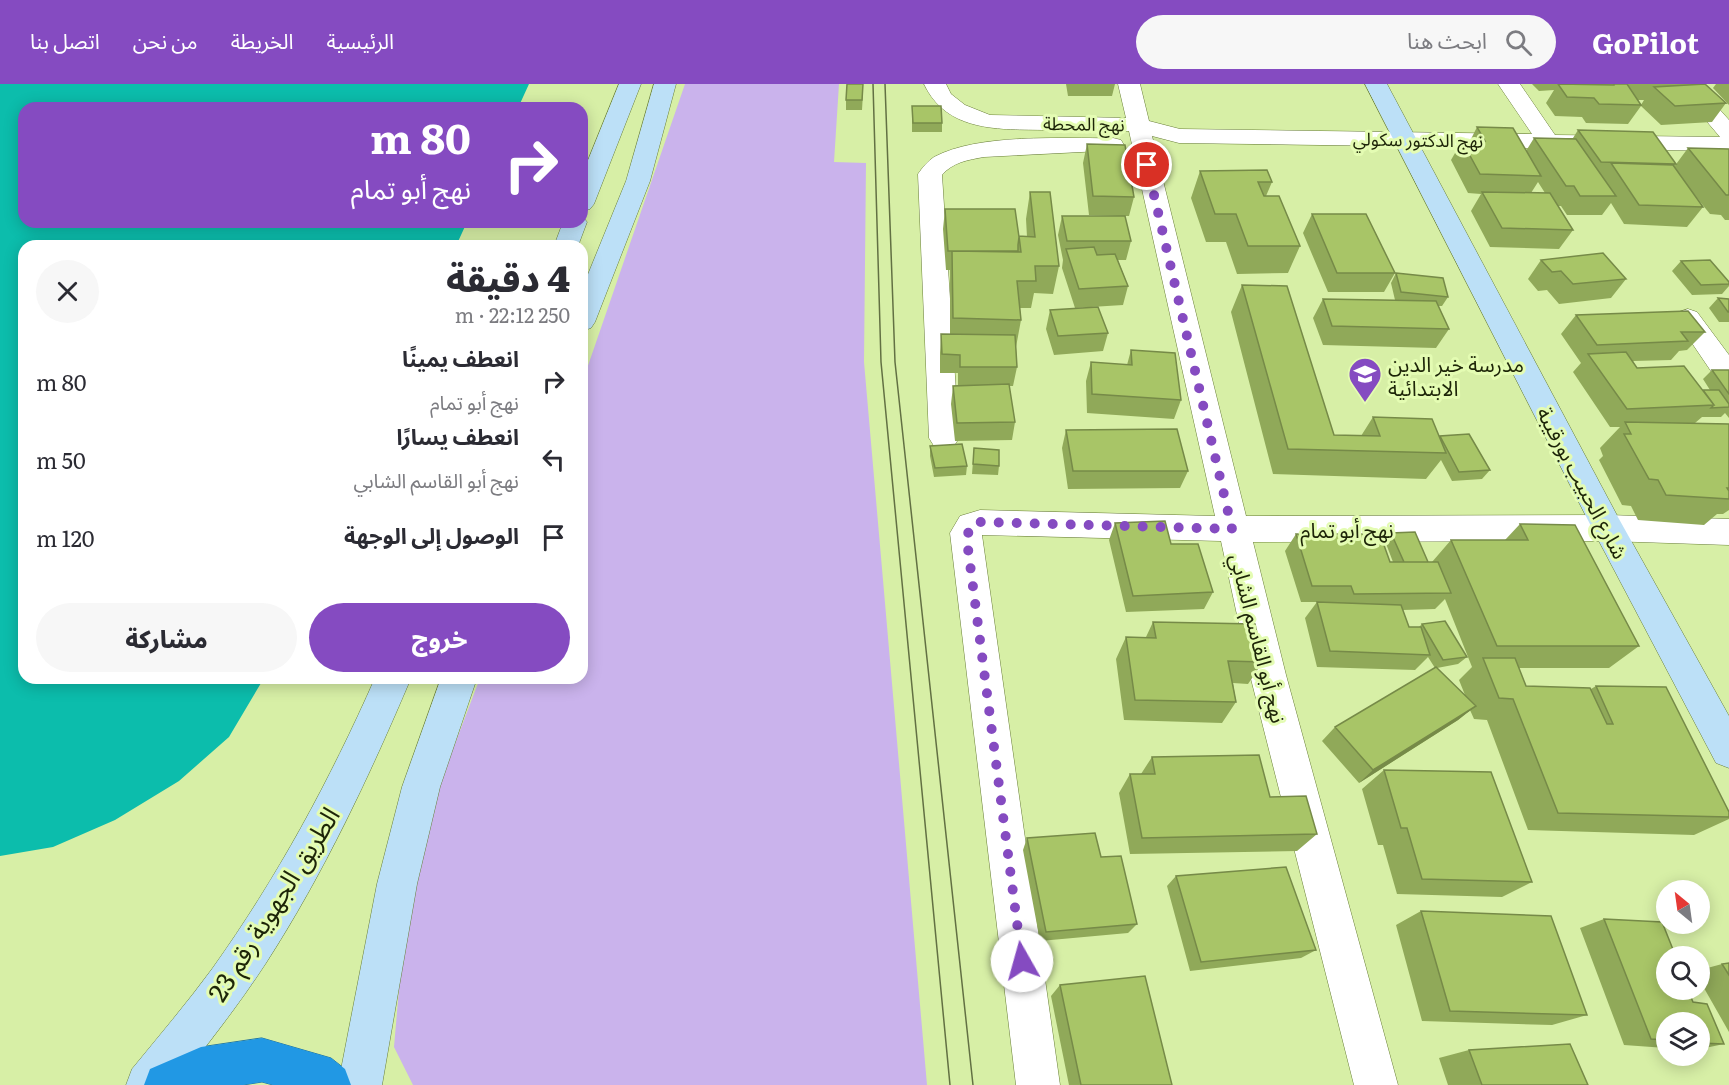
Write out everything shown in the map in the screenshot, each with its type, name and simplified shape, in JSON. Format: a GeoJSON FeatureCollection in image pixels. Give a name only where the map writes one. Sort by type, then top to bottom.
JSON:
{"type":"FeatureCollection","features":[{"type":"Feature","properties":{"kind":"highway"},"geometry":{"type":"LineString","coordinates":[[166,1085],[201,1069],[262,1060],[315,1074],[329,1085]]}},
{"type":"Feature","properties":{"kind":"main road"},"geometry":{"type":"LineString","coordinates":[[588,189],[630,84]]}},
{"type":"Feature","properties":{"kind":"main road"},"geometry":{"type":"LineString","coordinates":[[588,307],[638,181],[665,84]]}},
{"type":"Feature","properties":{"kind":"main road","name":"شارع الحبيب بورقيبة"},"geometry":{"type":"LineString","coordinates":[[1376,84],[1608,528],[1729,751]]}},
{"type":"Feature","properties":{"kind":"main road","name":"الطريق الجهوية رقم 23"},"geometry":{"type":"LineString","coordinates":[[148,1085],[226,984],[302,865],[368,738],[390,684]]}},
{"type":"Feature","properties":{"kind":"main road"},"geometry":{"type":"LineString","coordinates":[[360,1085],[397,884],[421,787],[457,684]]}},
{"type":"Feature","properties":{"kind":"street","name":"نهج المحطة"},"geometry":{"type":"LineString","coordinates":[[935,84],[958,110],[974,118],[990,122],[1140,135],[1179,136]]}},
{"type":"Feature","properties":{"kind":"street","name":"نهج أبو القاسم الشابي"},"geometry":{"type":"LineString","coordinates":[[1129,84],[1268,675],[1376,1085]]}},
{"type":"Feature","properties":{"kind":"street"},"geometry":{"type":"LineString","coordinates":[[1509,84],[1548,141]]}},
{"type":"Feature","properties":{"kind":"street"},"geometry":{"type":"LineString","coordinates":[[1686,84],[1729,134]]}},
{"type":"Feature","properties":{"kind":"street"},"geometry":{"type":"LineString","coordinates":[[990,122],[993,148]]}},
{"type":"Feature","properties":{"kind":"street","name":"نهج المحطة"},"geometry":{"type":"LineString","coordinates":[[944,438],[930,174],[932,169],[944,160],[993,148],[1140,135]]}},
{"type":"Feature","properties":{"kind":"street","name":"نهج الدكتور سكولي"},"geometry":{"type":"LineString","coordinates":[[1179,136],[1729,144]]}},
{"type":"Feature","properties":{"kind":"street"},"geometry":{"type":"LineString","coordinates":[[1688,318],[1729,376]]}},
{"type":"Feature","properties":{"kind":"street","name":"نهج أبو تمام"},"geometry":{"type":"LineString","coordinates":[[1038,1085],[967,541],[968,530],[973,524],[980,522],[1232,529],[1608,528],[1729,532]]}},
{"type":"Feature","properties":{"kind":"shaded area"},"geometry":{"type":"Polygon","coordinates":[[[685,84],[839,84],[834,162],[866,163],[864,362],[927,1085],[413,1085],[394,1047],[410,862],[478,684],[588,684],[588,366],[685,84]]]}},
{"type":"Feature","properties":{"kind":"water"},"geometry":{"type":"Polygon","coordinates":[[[0,84],[529,84],[521,102],[18,102],[18,228],[464,228],[459,240],[18,240],[18,684],[260,684],[229,737],[179,781],[115,820],[53,847],[0,856],[0,84]]]}},
{"type":"Feature","properties":{"kind":"building"},"geometry":{"type":"Polygon","coordinates":[[[847,84],[863,84],[862,100],[846,100],[847,84]]]}},
{"type":"Feature","properties":{"kind":"building"},"geometry":{"type":"Polygon","coordinates":[[[1558,84],[1627,84],[1641,105],[1599,104],[1594,98],[1567,97],[1558,84]]]}},
{"type":"Feature","properties":{"kind":"building"},"geometry":{"type":"Polygon","coordinates":[[[1705,84],[1726,103],[1675,106],[1654,87],[1705,84]]]}},
{"type":"Feature","properties":{"kind":"building"},"geometry":{"type":"Polygon","coordinates":[[[912,106],[941,106],[942,123],[913,123],[912,106]]]}},
{"type":"Feature","properties":{"kind":"building"},"geometry":{"type":"Polygon","coordinates":[[[1477,127],[1513,128],[1541,176],[1480,174],[1462,141],[1485,141],[1477,127]]]}},
{"type":"Feature","properties":{"kind":"building"},"geometry":{"type":"Polygon","coordinates":[[[1578,130],[1653,132],[1676,164],[1601,162],[1578,130]]]}},
{"type":"Feature","properties":{"kind":"building"},"geometry":{"type":"Polygon","coordinates":[[[1534,138],[1576,139],[1616,196],[1580,196],[1574,186],[1566,186],[1534,138]]]}},
{"type":"Feature","properties":{"kind":"building"},"geometry":{"type":"Polygon","coordinates":[[[1087,144],[1125,145],[1134,197],[1093,196],[1087,144]]]}},
{"type":"Feature","properties":{"kind":"building"},"geometry":{"type":"Polygon","coordinates":[[[1688,148],[1729,149],[1729,195],[1726,195],[1688,148]]]}},
{"type":"Feature","properties":{"kind":"building"},"geometry":{"type":"Polygon","coordinates":[[[1611,163],[1673,165],[1703,207],[1639,205],[1611,163]]]}},
{"type":"Feature","properties":{"kind":"building"},"geometry":{"type":"Polygon","coordinates":[[[1267,170],[1272,182],[1258,182],[1264,196],[1279,196],[1300,246],[1248,246],[1236,214],[1215,214],[1200,171],[1267,170]]]}},
{"type":"Feature","properties":{"kind":"building"},"geometry":{"type":"Polygon","coordinates":[[[1030,192],[1050,192],[1059,266],[1035,266],[1036,281],[1017,281],[1021,320],[953,318],[952,251],[1021,252],[1019,236],[1035,237],[1030,192]]]}},
{"type":"Feature","properties":{"kind":"building"},"geometry":{"type":"Polygon","coordinates":[[[1482,192],[1550,193],[1573,230],[1502,228],[1482,192]]]}},
{"type":"Feature","properties":{"kind":"building"},"geometry":{"type":"Polygon","coordinates":[[[945,209],[1015,209],[1019,237],[1018,251],[948,251],[945,209]]]}},
{"type":"Feature","properties":{"kind":"building"},"geometry":{"type":"Polygon","coordinates":[[[1312,214],[1366,214],[1395,273],[1337,273],[1312,214]]]}},
{"type":"Feature","properties":{"kind":"building"},"geometry":{"type":"Polygon","coordinates":[[[1062,216],[1125,216],[1131,241],[1067,241],[1062,216]]]}},
{"type":"Feature","properties":{"kind":"building"},"geometry":{"type":"Polygon","coordinates":[[[1094,247],[1097,255],[1115,254],[1128,286],[1079,289],[1066,249],[1094,247]]]}},
{"type":"Feature","properties":{"kind":"building"},"geometry":{"type":"Polygon","coordinates":[[[1603,253],[1626,279],[1573,284],[1561,271],[1552,272],[1541,260],[1603,253]]]}},
{"type":"Feature","properties":{"kind":"building"},"geometry":{"type":"Polygon","coordinates":[[[1710,260],[1729,284],[1701,285],[1681,261],[1710,260]]]}},
{"type":"Feature","properties":{"kind":"building"},"geometry":{"type":"Polygon","coordinates":[[[1396,273],[1443,278],[1448,297],[1401,292],[1396,273]]]}},
{"type":"Feature","properties":{"kind":"building"},"geometry":{"type":"Polygon","coordinates":[[[1242,285],[1287,286],[1334,435],[1380,436],[1373,417],[1432,419],[1446,453],[1288,449],[1242,285]]]}},
{"type":"Feature","properties":{"kind":"building"},"geometry":{"type":"Polygon","coordinates":[[[1718,298],[1729,299],[1729,312],[1728,312],[1718,298]]]}},
{"type":"Feature","properties":{"kind":"building"},"geometry":{"type":"Polygon","coordinates":[[[1323,299],[1436,301],[1449,329],[1332,326],[1323,299]]]}},
{"type":"Feature","properties":{"kind":"building"},"geometry":{"type":"Polygon","coordinates":[[[1098,307],[1108,333],[1058,336],[1050,310],[1098,307]]]}},
{"type":"Feature","properties":{"kind":"building"},"geometry":{"type":"Polygon","coordinates":[[[1688,311],[1705,332],[1681,332],[1688,341],[1597,345],[1576,315],[1688,311]]]}},
{"type":"Feature","properties":{"kind":"building"},"geometry":{"type":"Polygon","coordinates":[[[941,334],[1015,335],[1017,367],[960,367],[960,355],[942,354],[941,334]]]}},
{"type":"Feature","properties":{"kind":"building"},"geometry":{"type":"Polygon","coordinates":[[[1131,350],[1175,353],[1181,400],[1092,394],[1091,362],[1132,365],[1131,350]]]}},
{"type":"Feature","properties":{"kind":"building"},"geometry":{"type":"Polygon","coordinates":[[[1626,352],[1637,368],[1684,366],[1714,405],[1627,409],[1588,354],[1626,352]]]}},
{"type":"Feature","properties":{"kind":"building"},"geometry":{"type":"Polygon","coordinates":[[[1712,370],[1729,370],[1729,394],[1712,370]]]}},
{"type":"Feature","properties":{"kind":"building"},"geometry":{"type":"Polygon","coordinates":[[[1009,384],[1015,422],[957,423],[953,386],[1009,384]]]}},
{"type":"Feature","properties":{"kind":"building"},"geometry":{"type":"Polygon","coordinates":[[[1703,390],[1719,390],[1729,407],[1711,408],[1714,405],[1703,390]]]}},
{"type":"Feature","properties":{"kind":"building"},"geometry":{"type":"Polygon","coordinates":[[[1625,422],[1729,424],[1729,488],[1727,488],[1729,499],[1666,495],[1658,480],[1649,479],[1624,434],[1631,434],[1625,422]]]}},
{"type":"Feature","properties":{"kind":"building"},"geometry":{"type":"Polygon","coordinates":[[[1177,429],[1188,471],[1073,471],[1066,430],[1177,429]]]}},
{"type":"Feature","properties":{"kind":"building"},"geometry":{"type":"Polygon","coordinates":[[[1469,434],[1490,470],[1459,472],[1440,436],[1469,434]]]}},
{"type":"Feature","properties":{"kind":"building"},"geometry":{"type":"Polygon","coordinates":[[[962,444],[967,466],[935,468],[930,446],[962,444]]]}},
{"type":"Feature","properties":{"kind":"building"},"geometry":{"type":"Polygon","coordinates":[[[974,448],[999,450],[999,466],[973,464],[974,448]]]}},
{"type":"Feature","properties":{"kind":"building"},"geometry":{"type":"Polygon","coordinates":[[[1165,521],[1171,544],[1198,544],[1213,592],[1133,596],[1115,523],[1165,521]]]}},
{"type":"Feature","properties":{"kind":"building"},"geometry":{"type":"Polygon","coordinates":[[[1520,524],[1575,525],[1639,646],[1497,646],[1451,540],[1528,540],[1520,524]]]}},
{"type":"Feature","properties":{"kind":"building"},"geometry":{"type":"Polygon","coordinates":[[[1415,532],[1428,562],[1404,562],[1391,533],[1415,532]]]}},
{"type":"Feature","properties":{"kind":"building"},"geometry":{"type":"Polygon","coordinates":[[[1296,534],[1380,534],[1390,562],[1438,562],[1451,593],[1354,594],[1351,586],[1312,586],[1296,534]]]}},
{"type":"Feature","properties":{"kind":"building"},"geometry":{"type":"Polygon","coordinates":[[[1317,602],[1401,605],[1409,627],[1421,627],[1430,655],[1330,651],[1317,602]]]}},
{"type":"Feature","properties":{"kind":"building"},"geometry":{"type":"Polygon","coordinates":[[[1445,621],[1467,657],[1443,660],[1422,624],[1445,621]]]}},
{"type":"Feature","properties":{"kind":"building"},"geometry":{"type":"Polygon","coordinates":[[[1153,622],[1255,624],[1263,662],[1228,661],[1236,702],[1135,700],[1126,637],[1156,638],[1153,622]]]}},
{"type":"Feature","properties":{"kind":"building"},"geometry":{"type":"Polygon","coordinates":[[[1483,658],[1515,658],[1526,686],[1590,688],[1607,724],[1613,724],[1596,686],[1666,687],[1729,812],[1729,817],[1558,813],[1513,699],[1499,698],[1483,658]]]}},
{"type":"Feature","properties":{"kind":"building"},"geometry":{"type":"Polygon","coordinates":[[[1436,667],[1476,706],[1373,770],[1335,727],[1436,667]]]}},
{"type":"Feature","properties":{"kind":"building"},"geometry":{"type":"Polygon","coordinates":[[[1259,755],[1270,797],[1306,796],[1317,834],[1142,838],[1130,774],[1155,774],[1152,757],[1259,755]]]}},
{"type":"Feature","properties":{"kind":"building"},"geometry":{"type":"Polygon","coordinates":[[[1384,770],[1491,772],[1532,882],[1422,879],[1407,828],[1401,828],[1384,770]]]}},
{"type":"Feature","properties":{"kind":"building"},"geometry":{"type":"Polygon","coordinates":[[[1095,833],[1101,857],[1121,856],[1137,924],[1046,932],[1027,838],[1095,833]]]}},
{"type":"Feature","properties":{"kind":"building"},"geometry":{"type":"Polygon","coordinates":[[[1286,867],[1316,950],[1201,962],[1176,876],[1286,867]]]}},
{"type":"Feature","properties":{"kind":"building"},"geometry":{"type":"Polygon","coordinates":[[[1421,911],[1551,916],[1587,1015],[1450,1011],[1421,911]]]}},
{"type":"Feature","properties":{"kind":"building"},"geometry":{"type":"Polygon","coordinates":[[[1604,919],[1656,922],[1656,934],[1667,934],[1672,946],[1656,946],[1656,1000],[1692,1000],[1707,1004],[1724,1044],[1710,1043],[1710,1012],[1656,1012],[1656,1039],[1651,1039],[1604,919]]]}},
{"type":"Feature","properties":{"kind":"building"},"geometry":{"type":"Polygon","coordinates":[[[1729,963],[1729,975],[1722,964],[1729,963]]]}},
{"type":"Feature","properties":{"kind":"building"},"geometry":{"type":"Polygon","coordinates":[[[1145,976],[1172,1085],[1081,1085],[1060,985],[1145,976]]]}},
{"type":"Feature","properties":{"kind":"building"},"geometry":{"type":"Polygon","coordinates":[[[1570,1044],[1588,1085],[1482,1085],[1469,1050],[1570,1044]]]}},
{"type":"Feature","properties":{"kind":"tram line"},"geometry":{"type":"LineString","coordinates":[[873,84],[881,362],[950,1085]]}},
{"type":"Feature","properties":{"kind":"tram line"},"geometry":{"type":"LineString","coordinates":[[885,84],[895,362],[973,1085]]}},
{"type":"Feature","properties":{"kind":"place","name":"مدرسة خير الدين الابتدائية"},"geometry":{"type":"Point","coordinates":[1365,403]}},
{"type":"Feature","properties":{"kind":"route"},"geometry":{"type":"LineString","coordinates":[[1022,961],[966,533],[973,524],[980,522],[1232,529],[1147,165]]}}]}
